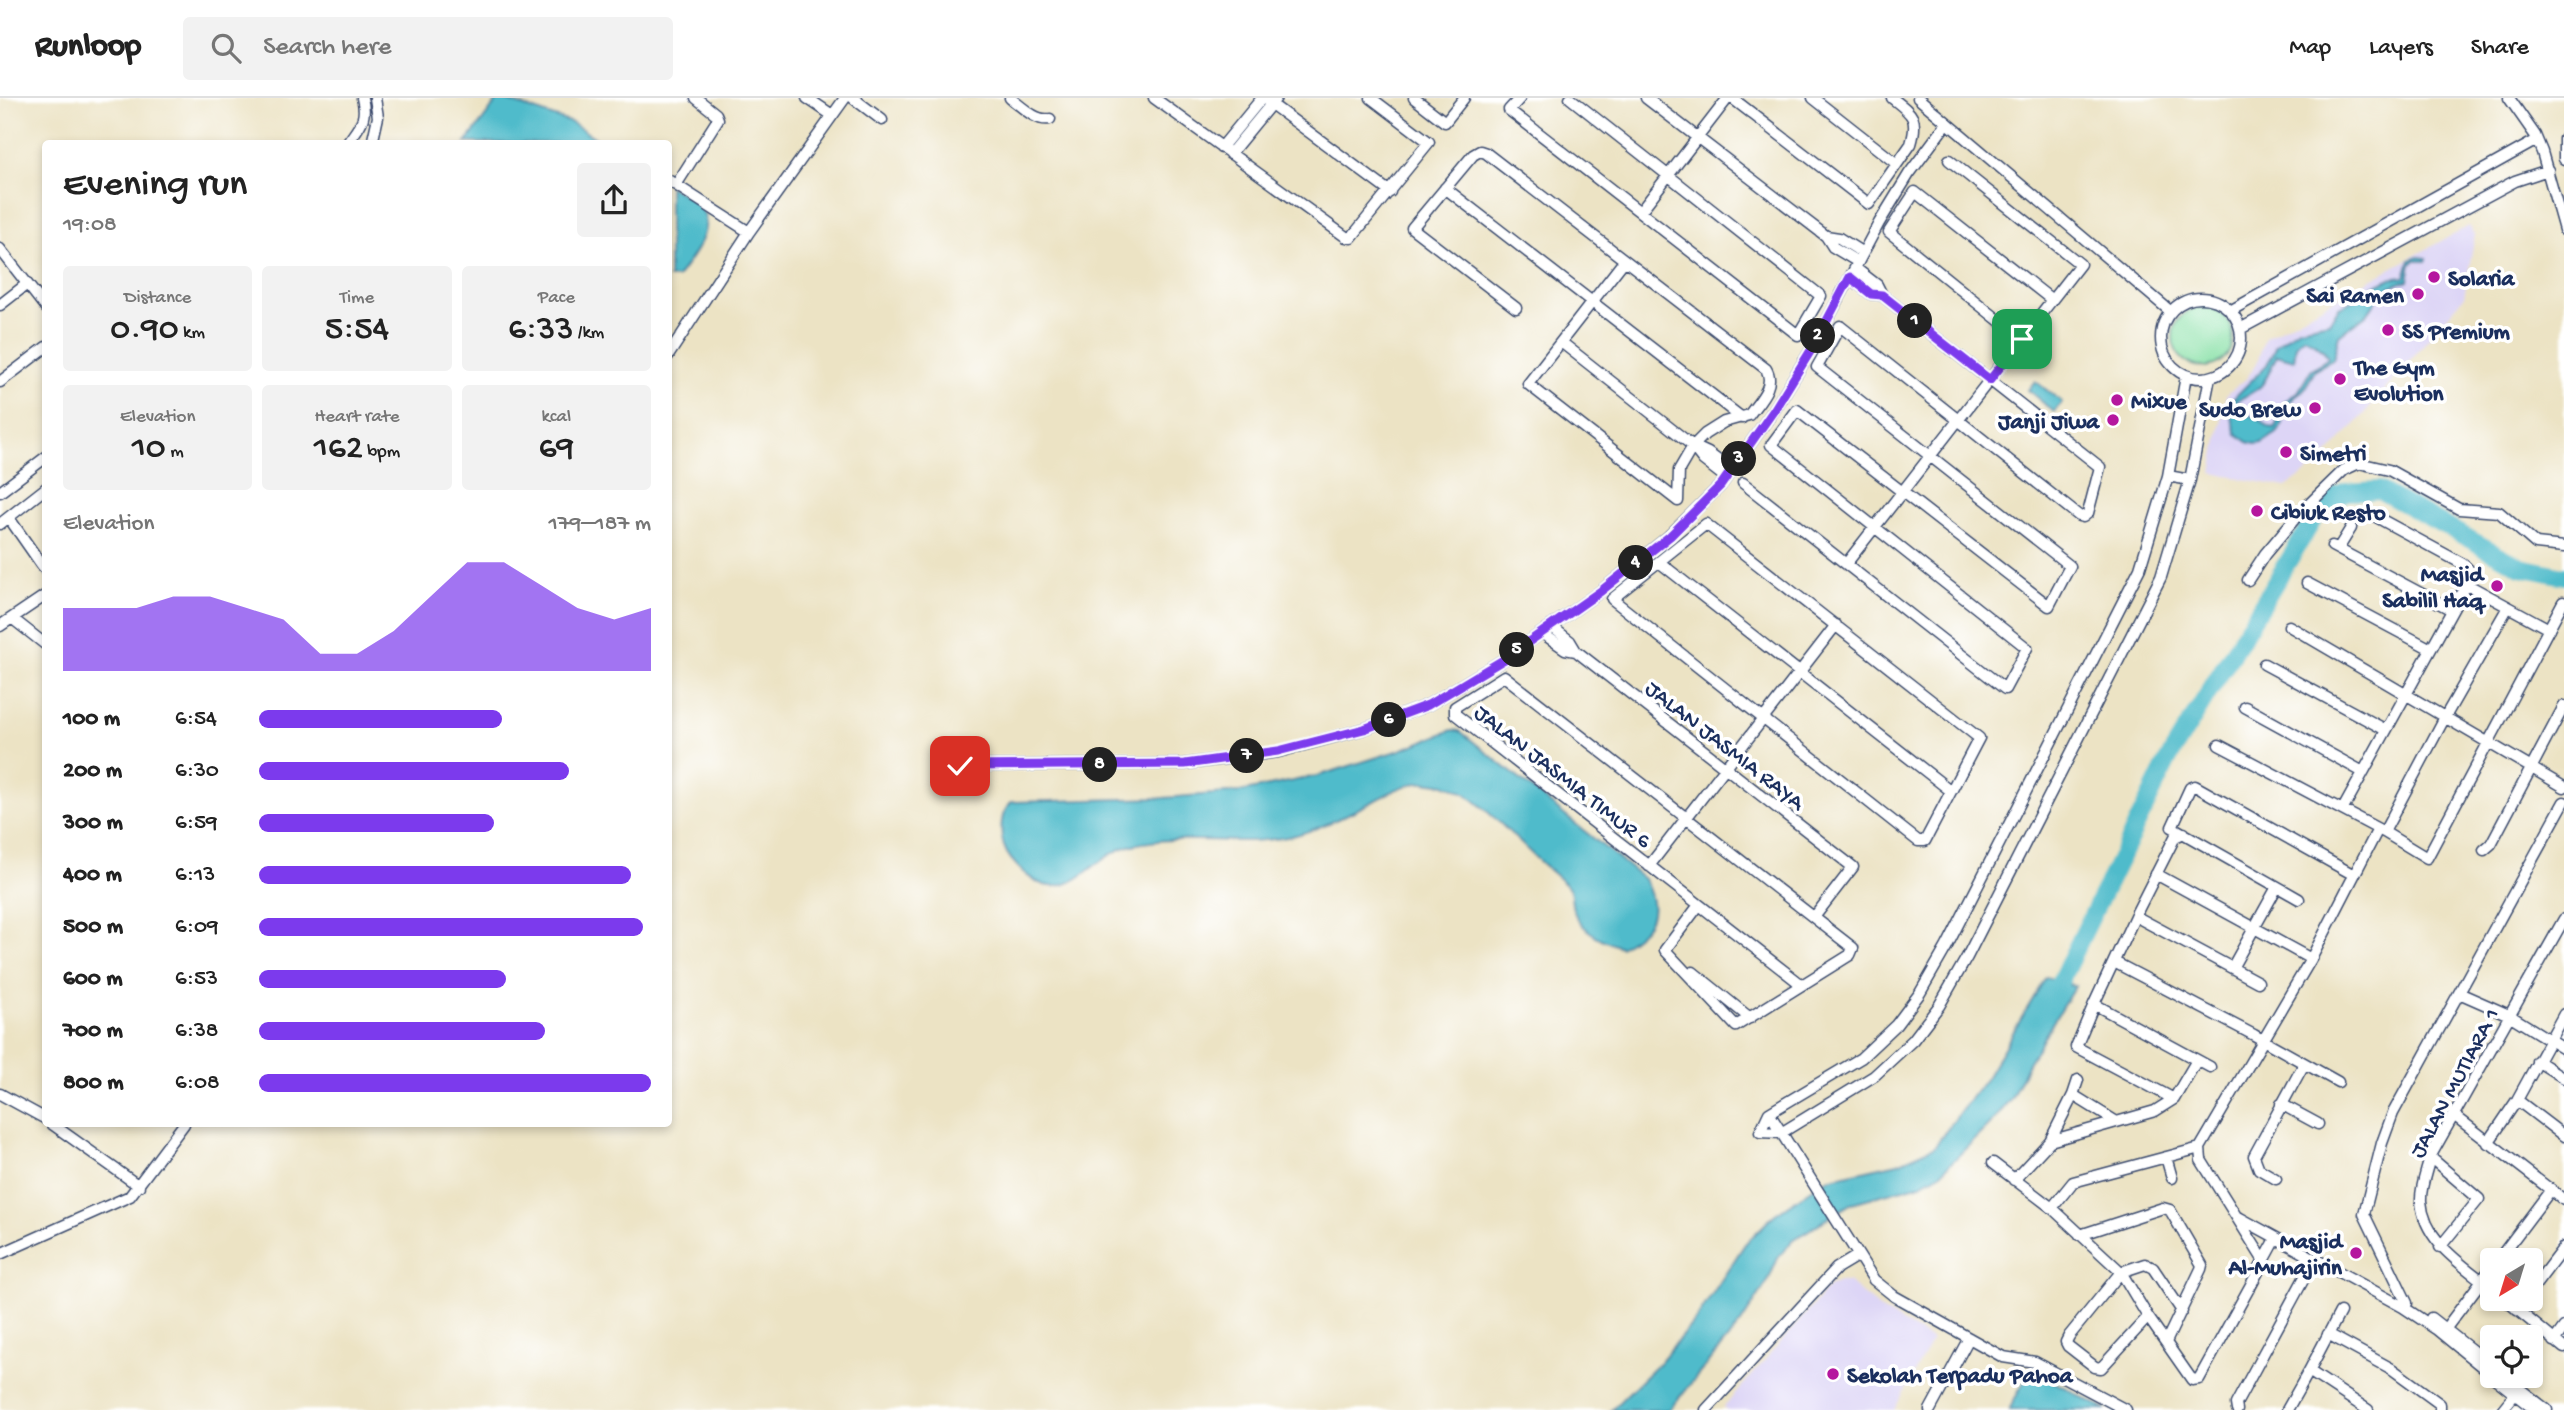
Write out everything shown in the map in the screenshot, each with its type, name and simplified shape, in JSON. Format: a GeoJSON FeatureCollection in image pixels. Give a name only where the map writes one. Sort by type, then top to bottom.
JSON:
{"type":"FeatureCollection","features":[{"type":"Feature","properties":{"kind":"street"},"geometry":{"type":"LineString","coordinates":[[350,140],[366,112],[362,98]]}},
{"type":"Feature","properties":{"kind":"street"},"geometry":{"type":"LineString","coordinates":[[373,140],[378,117],[375,98]]}},
{"type":"Feature","properties":{"kind":"street"},"geometry":{"type":"LineString","coordinates":[[696,98],[716,114],[718,119],[672,182],[747,232]]}},
{"type":"Feature","properties":{"kind":"street"},"geometry":{"type":"LineString","coordinates":[[807,98],[829,114]]}},
{"type":"Feature","properties":{"kind":"street"},"geometry":{"type":"LineString","coordinates":[[672,350],[747,232],[829,114],[845,98]]}},
{"type":"Feature","properties":{"kind":"street"},"geometry":{"type":"LineString","coordinates":[[853,98],[882,120]]}},
{"type":"Feature","properties":{"kind":"street"},"geometry":{"type":"LineString","coordinates":[[1010,98],[1037,117],[1050,119]]}},
{"type":"Feature","properties":{"kind":"street"},"geometry":{"type":"LineString","coordinates":[[1154,98],[1351,238],[1429,142],[1371,98]]}},
{"type":"Feature","properties":{"kind":"street"},"geometry":{"type":"LineString","coordinates":[[1414,98],[1445,122],[1464,98]]}},
{"type":"Feature","properties":{"kind":"street"},"geometry":{"type":"LineString","coordinates":[[1520,98],[1509,110],[1798,335],[1821,296],[1570,98]]}},
{"type":"Feature","properties":{"kind":"street"},"geometry":{"type":"LineString","coordinates":[[1646,98],[1826,236],[1839,238],[1871,294],[1882,295],[2100,467],[2088,513],[2083,517],[2079,516],[1840,326],[1817,367],[2070,566],[2049,606],[1797,410],[1771,445],[2027,648],[2005,688],[1743,483]]}},
{"type":"Feature","properties":{"kind":"street"},"geometry":{"type":"LineString","coordinates":[[1640,212],[1730,98],[1869,204],[1911,144],[1915,119],[1892,98]]}},
{"type":"Feature","properties":{"kind":"street"},"geometry":{"type":"LineString","coordinates":[[1813,98],[1897,164]]}},
{"type":"Feature","properties":{"kind":"street"},"geometry":{"type":"LineString","coordinates":[[1918,98],[2171,311]]}},
{"type":"Feature","properties":{"kind":"street"},"geometry":{"type":"LineString","coordinates":[[2509,98],[2537,140],[2564,230]]}},
{"type":"Feature","properties":{"kind":"street"},"geometry":{"type":"LineString","coordinates":[[1225,151],[1268,100],[1390,192]]}},
{"type":"Feature","properties":{"kind":"street"},"geometry":{"type":"LineString","coordinates":[[960,766],[1185,764],[1278,751],[1364,729],[1428,705],[1503,660],[1601,591],[1670,536],[1728,474],[1774,410],[1813,347],[1856,265],[1909,174],[1947,123]]}},
{"type":"Feature","properties":{"kind":"street"},"geometry":{"type":"LineString","coordinates":[[2564,139],[2564,159]]}},
{"type":"Feature","properties":{"kind":"street"},"geometry":{"type":"LineString","coordinates":[[2231,311],[2537,140]]}},
{"type":"Feature","properties":{"kind":"street"},"geometry":{"type":"LineString","coordinates":[[1516,308],[1412,228],[1473,155],[1480,151],[1766,369],[1770,376],[1770,384],[1749,415],[1724,422],[1705,434],[1693,446],[1679,470],[1678,501],[1528,384],[1624,261]]}},
{"type":"Feature","properties":{"kind":"street"},"geometry":{"type":"LineString","coordinates":[[1846,564],[2080,264],[1948,160]]}},
{"type":"Feature","properties":{"kind":"street"},"geometry":{"type":"LineString","coordinates":[[2240,329],[2515,181],[2548,170]]}},
{"type":"Feature","properties":{"kind":"street"},"geometry":{"type":"LineString","coordinates":[[1445,188],[1742,418]]}},
{"type":"Feature","properties":{"kind":"street"},"geometry":{"type":"LineString","coordinates":[[2022,339],[1889,232],[1915,192],[2052,300]]}},
{"type":"Feature","properties":{"kind":"street"},"geometry":{"type":"LineString","coordinates":[[0,249],[42,303]]}},
{"type":"Feature","properties":{"kind":"street"},"geometry":{"type":"LineString","coordinates":[[0,305],[27,284]]}},
{"type":"Feature","properties":{"kind":"street"},"geometry":{"type":"LineString","coordinates":[[2193,298],[2220,302],[2231,311],[2240,329],[2241,345],[2235,359],[2224,370],[2210,377],[2186,376],[2167,359],[2162,347],[2164,322],[2171,311],[2193,298]]}},
{"type":"Feature","properties":{"kind":"street"},"geometry":{"type":"LineString","coordinates":[[1561,342],[1693,446],[1708,453],[1728,474]]}},
{"type":"Feature","properties":{"kind":"street"},"geometry":{"type":"LineString","coordinates":[[0,382],[42,350]]}},
{"type":"Feature","properties":{"kind":"street"},"geometry":{"type":"LineString","coordinates":[[2186,376],[2168,476],[2140,568],[1948,946],[1920,993],[1896,1025],[1861,1058],[1769,1113],[1760,1132],[1781,1133],[1874,1076],[1913,1040],[1939,1006],[1967,957],[2161,577],[2190,480],[2210,377]]}},
{"type":"Feature","properties":{"kind":"street"},"geometry":{"type":"LineString","coordinates":[[1,488],[42,460]]}},
{"type":"Feature","properties":{"kind":"street"},"geometry":{"type":"LineString","coordinates":[[2248,580],[2265,554],[2297,516],[2344,470],[2359,463],[2389,471],[2459,509],[2502,514],[2536,544],[2564,547]]}},
{"type":"Feature","properties":{"kind":"street"},"geometry":{"type":"LineString","coordinates":[[2168,476],[2190,480]]}},
{"type":"Feature","properties":{"kind":"street"},"geometry":{"type":"LineString","coordinates":[[42,491],[5,521],[42,566]]}},
{"type":"Feature","properties":{"kind":"street"},"geometry":{"type":"LineString","coordinates":[[2343,810],[2468,585],[2469,570],[2463,564],[2369,513]]}},
{"type":"Feature","properties":{"kind":"street"},"geometry":{"type":"LineString","coordinates":[[1706,524],[1979,738],[1926,841],[1918,841],[1612,599],[1659,562],[1706,524]]}},
{"type":"Feature","properties":{"kind":"street"},"geometry":{"type":"LineString","coordinates":[[2351,528],[2335,548],[2452,610]]}},
{"type":"Feature","properties":{"kind":"street"},"geometry":{"type":"LineString","coordinates":[[1659,562],[1951,791]]}},
{"type":"Feature","properties":{"kind":"street"},"geometry":{"type":"LineString","coordinates":[[2306,583],[2431,649]]}},
{"type":"Feature","properties":{"kind":"street"},"geometry":{"type":"LineString","coordinates":[[2468,585],[2549,629]]}},
{"type":"Feature","properties":{"kind":"street"},"geometry":{"type":"LineString","coordinates":[[0,626],[42,597]]}},
{"type":"Feature","properties":{"kind":"street"},"geometry":{"type":"LineString","coordinates":[[2219,745],[2381,830],[2427,859],[2563,602]]}},
{"type":"Feature","properties":{"kind":"street"},"geometry":{"type":"LineString","coordinates":[[2264,1261],[2201,1160],[2200,1148],[2312,959],[2354,875],[2508,607]]}},
{"type":"Feature","properties":{"kind":"street"},"geometry":{"type":"LineString","coordinates":[[13,619],[42,642]]}},
{"type":"Feature","properties":{"kind":"street"},"geometry":{"type":"LineString","coordinates":[[1649,866],[1836,625]]}},
{"type":"Feature","properties":{"kind":"street"},"geometry":{"type":"LineString","coordinates":[[2289,625],[2563,786]]}},
{"type":"Feature","properties":{"kind":"street","name":"JALAN JASMIA RAYA"},"geometry":{"type":"LineString","coordinates":[[1546,630],[1565,649],[1576,651],[1853,867],[1815,916]]}},
{"type":"Feature","properties":{"kind":"street"},"geometry":{"type":"LineString","coordinates":[[2264,664],[2386,730]]}},
{"type":"Feature","properties":{"kind":"street","name":"JALAN JASMIA TIMUR 6"},"geometry":{"type":"LineString","coordinates":[[1687,817],[1504,676],[1455,707],[1455,714],[1802,985]]}},
{"type":"Feature","properties":{"kind":"street"},"geometry":{"type":"LineString","coordinates":[[2484,850],[2491,844],[2535,770],[2564,706]]}},
{"type":"Feature","properties":{"kind":"street"},"geometry":{"type":"LineString","coordinates":[[2245,707],[2363,772]]}},
{"type":"Feature","properties":{"kind":"street"},"geometry":{"type":"LineString","coordinates":[[2299,899],[2172,825],[2192,787],[2195,786],[2354,875]]}},
{"type":"Feature","properties":{"kind":"street"},"geometry":{"type":"LineString","coordinates":[[2480,1365],[2405,1305],[2364,1214],[2366,1198],[2393,1113],[2564,802]]}},
{"type":"Feature","properties":{"kind":"street"},"geometry":{"type":"LineString","coordinates":[[1665,950],[1736,1026],[1850,955],[1853,948],[1687,817]]}},
{"type":"Feature","properties":{"kind":"street"},"geometry":{"type":"LineString","coordinates":[[2174,1100],[2077,1047],[2076,1044],[2134,916],[2175,837],[2184,834]]}},
{"type":"Feature","properties":{"kind":"street"},"geometry":{"type":"LineString","coordinates":[[2156,874],[2312,959]]}},
{"type":"Feature","properties":{"kind":"street"},"geometry":{"type":"LineString","coordinates":[[2232,968],[2277,887]]}},
{"type":"Feature","properties":{"kind":"street"},"geometry":{"type":"LineString","coordinates":[[1665,950],[1699,905]]}},
{"type":"Feature","properties":{"kind":"street"},"geometry":{"type":"LineString","coordinates":[[2134,916],[2259,982]]}},
{"type":"Feature","properties":{"kind":"street","name":"JALAN MUTIARA 1"},"geometry":{"type":"LineString","coordinates":[[2480,1279],[2440,1247],[2423,1213],[2420,1199],[2430,1157],[2564,919]]}},
{"type":"Feature","properties":{"kind":"street"},"geometry":{"type":"LineString","coordinates":[[1665,950],[1750,1018]]}},
{"type":"Feature","properties":{"kind":"street"},"geometry":{"type":"LineString","coordinates":[[2115,962],[2338,1082]]}},
{"type":"Feature","properties":{"kind":"street"},"geometry":{"type":"LineString","coordinates":[[2459,993],[2509,1015],[2564,1049]]}},
{"type":"Feature","properties":{"kind":"street"},"geometry":{"type":"LineString","coordinates":[[2094,1004],[2210,1067]]}},
{"type":"Feature","properties":{"kind":"street"},"geometry":{"type":"LineString","coordinates":[[2488,1143],[2517,1100],[2564,1014]]}},
{"type":"Feature","properties":{"kind":"street"},"geometry":{"type":"LineString","coordinates":[[2050,1140],[2155,1111],[2174,1100],[2197,1060]]}},
{"type":"Feature","properties":{"kind":"street"},"geometry":{"type":"LineString","coordinates":[[2537,1061],[2564,1078]]}},
{"type":"Feature","properties":{"kind":"street"},"geometry":{"type":"LineString","coordinates":[[2276,1179],[2259,1169],[2254,1156],[2304,1064]]}},
{"type":"Feature","properties":{"kind":"street"},"geometry":{"type":"LineString","coordinates":[[2014,1180],[2050,1140],[2078,1080]]}},
{"type":"Feature","properties":{"kind":"street"},"geometry":{"type":"LineString","coordinates":[[0,1094],[42,1117]]}},
{"type":"Feature","properties":{"kind":"street"},"geometry":{"type":"LineString","coordinates":[[2073,1095],[2115,1121]]}},
{"type":"Feature","properties":{"kind":"street"},"geometry":{"type":"LineString","coordinates":[[2517,1100],[2564,1136]]}},
{"type":"Feature","properties":{"kind":"street"},"geometry":{"type":"LineString","coordinates":[[2281,1104],[2318,1124]]}},
{"type":"Feature","properties":{"kind":"street"},"geometry":{"type":"LineString","coordinates":[[1769,1113],[1874,1280],[1894,1296],[2003,1357],[2035,1362],[2126,1410]]}},
{"type":"Feature","properties":{"kind":"street"},"geometry":{"type":"LineString","coordinates":[[2455,1116],[2564,1200]]}},
{"type":"Feature","properties":{"kind":"street"},"geometry":{"type":"LineString","coordinates":[[56,1127],[134,1182]]}},
{"type":"Feature","properties":{"kind":"street"},"geometry":{"type":"LineString","coordinates":[[0,1254],[125,1199],[134,1182],[181,1127]]}},
{"type":"Feature","properties":{"kind":"street"},"geometry":{"type":"LineString","coordinates":[[2052,1208],[2073,1182],[2200,1148]]}},
{"type":"Feature","properties":{"kind":"street"},"geometry":{"type":"LineString","coordinates":[[2166,1157],[2172,1178]]}},
{"type":"Feature","properties":{"kind":"street"},"geometry":{"type":"LineString","coordinates":[[2430,1157],[2479,1199],[2440,1247]]}},
{"type":"Feature","properties":{"kind":"street"},"geometry":{"type":"LineString","coordinates":[[1993,1163],[2052,1208],[2121,1272],[2148,1317],[2192,1380],[2199,1379],[2276,1239]]}},
{"type":"Feature","properties":{"kind":"street"},"geometry":{"type":"LineString","coordinates":[[2507,1248],[2550,1191]]}},
{"type":"Feature","properties":{"kind":"street"},"geometry":{"type":"LineString","coordinates":[[2080,1235],[2163,1208],[2170,1210],[2202,1265],[2166,1342]]}},
{"type":"Feature","properties":{"kind":"street"},"geometry":{"type":"LineString","coordinates":[[2237,1216],[2314,1260],[2446,1328],[2480,1356]]}},
{"type":"Feature","properties":{"kind":"street"},"geometry":{"type":"LineString","coordinates":[[2543,1275],[2564,1247]]}},
{"type":"Feature","properties":{"kind":"street"},"geometry":{"type":"LineString","coordinates":[[1706,1410],[1837,1268],[1857,1256]]}},
{"type":"Feature","properties":{"kind":"street"},"geometry":{"type":"LineString","coordinates":[[2236,1408],[2314,1260]]}},
{"type":"Feature","properties":{"kind":"street"},"geometry":{"type":"LineString","coordinates":[[2148,1317],[2101,1368],[2095,1367],[2068,1346],[2069,1336],[2121,1272],[2145,1264],[2149,1265],[2182,1311]]}},
{"type":"Feature","properties":{"kind":"street"},"geometry":{"type":"LineString","coordinates":[[2446,1328],[2480,1284]]}},
{"type":"Feature","properties":{"kind":"street"},"geometry":{"type":"LineString","coordinates":[[2518,1311],[2564,1348]]}},
{"type":"Feature","properties":{"kind":"street"},"geometry":{"type":"LineString","coordinates":[[2287,1410],[2340,1312]]}},
{"type":"Feature","properties":{"kind":"street"},"geometry":{"type":"LineString","coordinates":[[2554,1340],[2564,1328]]}},
{"type":"Feature","properties":{"kind":"street"},"geometry":{"type":"LineString","coordinates":[[2328,1334],[2392,1369],[2440,1404],[2440,1410]]}},
{"type":"Feature","properties":{"kind":"street"},"geometry":{"type":"LineString","coordinates":[[1930,1410],[1969,1338]]}},
{"type":"Feature","properties":{"kind":"street"},"geometry":{"type":"LineString","coordinates":[[2309,1371],[2368,1410]]}},
{"type":"Feature","properties":{"kind":"street"},"geometry":{"type":"LineString","coordinates":[[2511,1388],[2547,1410]]}},
{"type":"Feature","properties":{"kind":"street"},"geometry":{"type":"LineString","coordinates":[[2514,1388],[2535,1410]]}},
{"type":"Feature","properties":{"kind":"street"},"geometry":{"type":"LineString","coordinates":[[2502,1410],[2517,1392]]}},
{"type":"Feature","properties":{"kind":"shaded area"},"geometry":{"type":"Polygon","coordinates":[[[2469,226],[2475,234],[2464,297],[2318,465],[2286,487],[2212,473],[2226,395],[2247,378],[2258,360],[2265,337],[2469,226]]]}},
{"type":"Feature","properties":{"kind":"shaded area","name":"Sekolah Terpadu Pahoa"},"geometry":{"type":"Polygon","coordinates":[[[1848,1282],[1883,1311],[1932,1340],[1894,1410],[1723,1408],[1830,1286],[1848,1282]]]}},
{"type":"Feature","properties":{"kind":"green space"},"geometry":{"type":"Polygon","coordinates":[[[2203,307],[2224,316],[2233,337],[2224,358],[2203,367],[2182,358],[2173,337],[2182,316],[2203,307]]]}},
{"type":"Feature","properties":{"kind":"water"},"geometry":{"type":"Polygon","coordinates":[[[499,98],[572,123],[598,140],[468,140],[499,98]]]}},
{"type":"Feature","properties":{"kind":"water"},"geometry":{"type":"Polygon","coordinates":[[[672,188],[695,202],[705,217],[699,245],[677,278],[672,278],[672,188]]]}},
{"type":"Feature","properties":{"kind":"water"},"geometry":{"type":"Polygon","coordinates":[[[2427,258],[2426,261],[2414,261],[2408,280],[2385,288],[2367,314],[2339,335],[2333,359],[2316,369],[2304,389],[2287,404],[2277,433],[2262,443],[2255,444],[2237,434],[2230,413],[2233,399],[2267,365],[2276,345],[2299,328],[2329,322],[2339,307],[2360,298],[2372,287],[2389,279],[2405,277],[2410,260],[2427,258]],[[2303,337],[2296,345],[2294,360],[2277,355],[2263,383],[2255,391],[2238,400],[2235,405],[2238,413],[2259,418],[2269,427],[2275,428],[2284,402],[2298,392],[2311,370],[2328,358],[2321,348],[2303,337]]]}},
{"type":"Feature","properties":{"kind":"water"},"geometry":{"type":"Polygon","coordinates":[[[2035,381],[2062,402],[2054,412],[2028,390],[2035,381]]]}},
{"type":"Feature","properties":{"kind":"water"},"geometry":{"type":"Polygon","coordinates":[[[1452,730],[1460,731],[1644,879],[1653,911],[1651,919],[1640,933],[1621,947],[1592,934],[1576,916],[1570,891],[1561,880],[1473,799],[1455,788],[1433,783],[1422,782],[1400,788],[1326,824],[1296,835],[1255,841],[1174,840],[1133,845],[1116,851],[1074,880],[1060,886],[1046,885],[1029,877],[1011,859],[1002,838],[1002,821],[1012,802],[1163,798],[1240,792],[1321,775],[1452,730]]]}},
{"type":"Feature","properties":{"kind":"water"},"geometry":{"type":"Polygon","coordinates":[[[2046,977],[2075,986],[2028,1063],[2011,1099],[1942,1172],[1921,1184],[1852,1203],[1793,1240],[1778,1258],[1768,1281],[1741,1323],[1669,1410],[1611,1410],[1660,1362],[1696,1319],[1745,1244],[1774,1215],[1827,1179],[1898,1163],[1934,1147],[1986,1078],[2046,977]]]}},
{"type":"Feature","properties":{"kind":"water"},"geometry":{"type":"Polygon","coordinates":[[[2027,1376],[2047,1378],[2106,1410],[2009,1410],[2027,1376]]]}},
{"type":"Feature","properties":{"kind":"waterway"},"geometry":{"type":"LineString","coordinates":[[2050,1002],[2169,758],[2315,517],[2329,500],[2346,492],[2379,490],[2521,567],[2564,576]]}},
{"type":"Feature","properties":{"kind":"place","name":"Solaria"},"geometry":{"type":"Point","coordinates":[2434,277]}},
{"type":"Feature","properties":{"kind":"place","name":"Sai Ramen"},"geometry":{"type":"Point","coordinates":[2418,294]}},
{"type":"Feature","properties":{"kind":"place","name":"SS Premium"},"geometry":{"type":"Point","coordinates":[2388,330]}},
{"type":"Feature","properties":{"kind":"place","name":"The Gym Evolution"},"geometry":{"type":"Point","coordinates":[2340,379]}},
{"type":"Feature","properties":{"kind":"place","name":"Mixue"},"geometry":{"type":"Point","coordinates":[2117,400]}},
{"type":"Feature","properties":{"kind":"place","name":"Sudo Brew"},"geometry":{"type":"Point","coordinates":[2315,408]}},
{"type":"Feature","properties":{"kind":"place","name":"Janji Jiwa"},"geometry":{"type":"Point","coordinates":[2113,420]}},
{"type":"Feature","properties":{"kind":"place","name":"Simetri"},"geometry":{"type":"Point","coordinates":[2286,452]}},
{"type":"Feature","properties":{"kind":"place","name":"Cibiuk Resto"},"geometry":{"type":"Point","coordinates":[2257,511]}},
{"type":"Feature","properties":{"kind":"place","name":"Masjid Sabilil Haq"},"geometry":{"type":"Point","coordinates":[2497,586]}},
{"type":"Feature","properties":{"kind":"place","name":"Masjid Al-Muhajirin"},"geometry":{"type":"Point","coordinates":[2356,1253]}},
{"type":"Feature","properties":{"kind":"place","name":"Sekolah Terpadu Pahoa"},"geometry":{"type":"Point","coordinates":[1833,1374]}},
{"type":"Feature","properties":{"kind":"route"},"geometry":{"type":"LineString","coordinates":[[960,766],[1185,764],[1278,751],[1364,729],[1428,705],[1503,660],[1601,591],[1670,536],[1721,485],[1774,410],[1813,347],[1850,277],[1871,294],[1882,295],[1990,380],[2022,339]]}}]}
